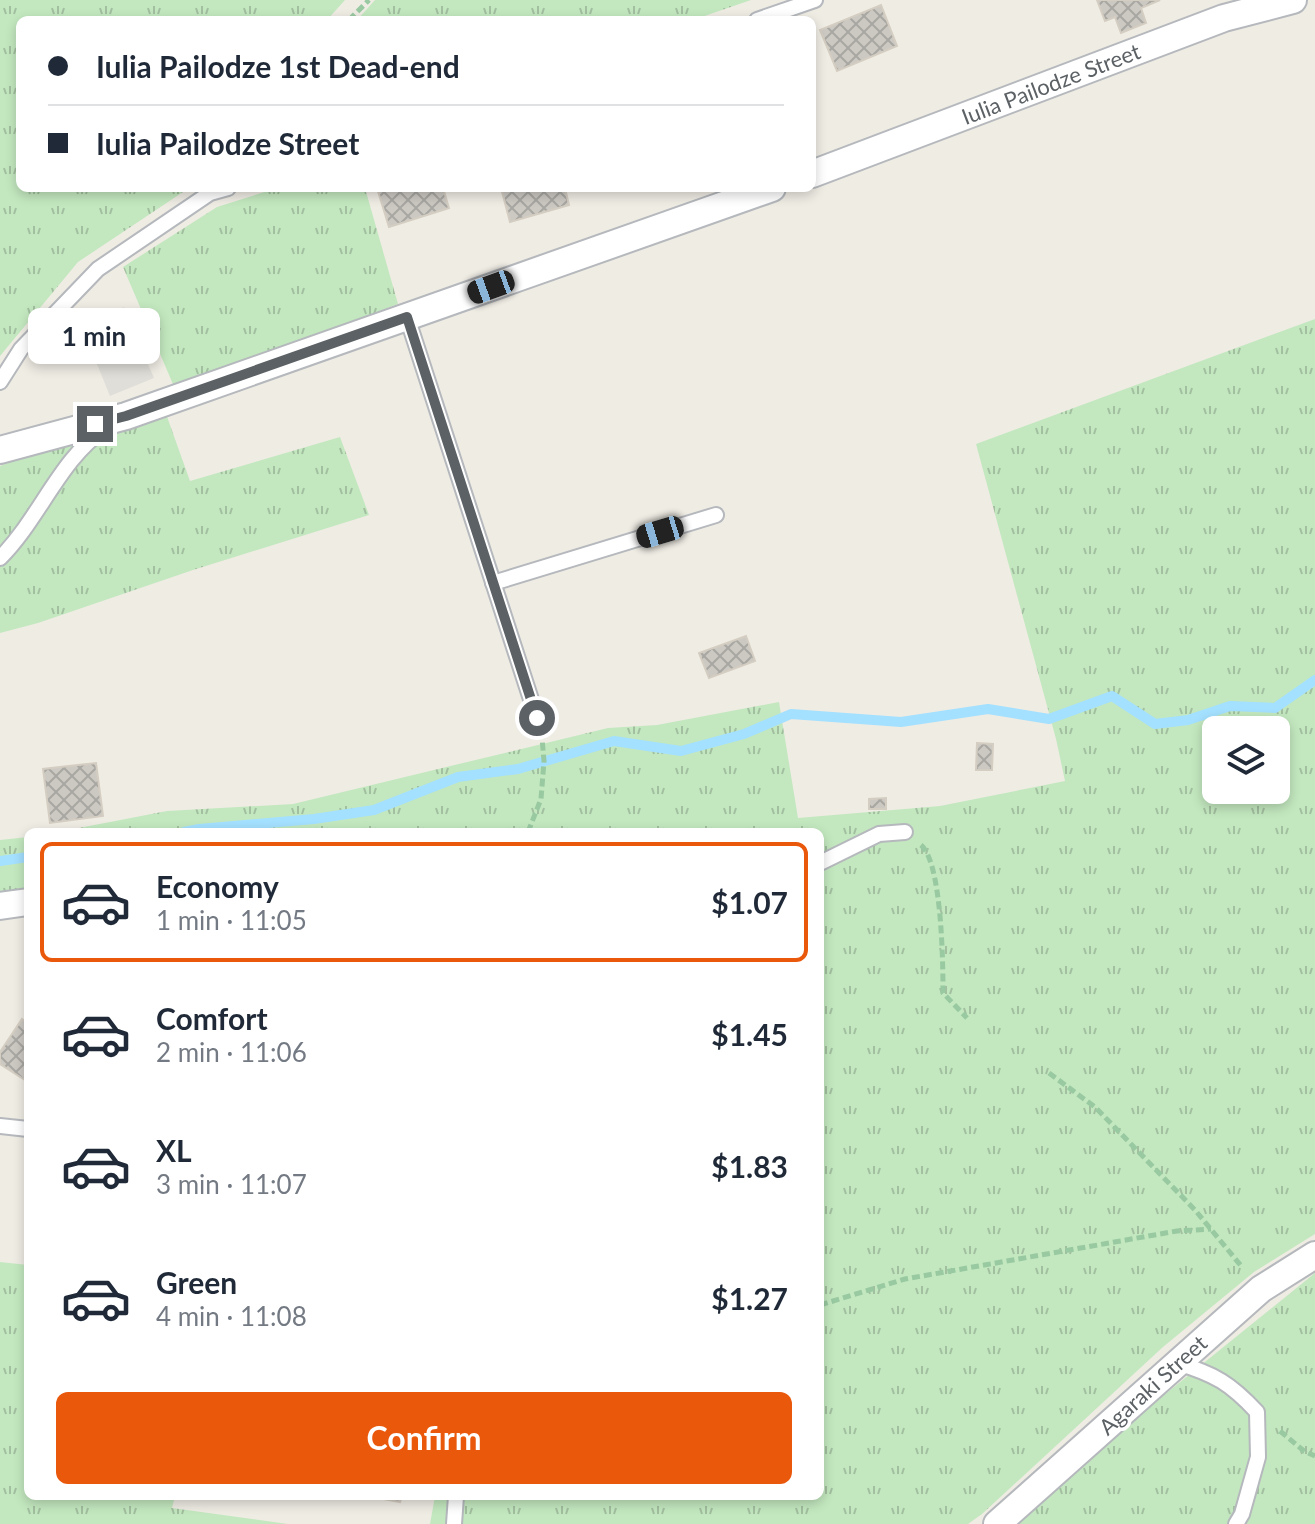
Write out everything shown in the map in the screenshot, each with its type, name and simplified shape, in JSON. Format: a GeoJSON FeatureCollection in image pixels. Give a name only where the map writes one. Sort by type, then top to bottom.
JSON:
{"type":"FeatureCollection","features":[{"type":"Feature","properties":{"kind":"street","name":"Iulia Pailodze Street"},"geometry":{"type":"LineString","coordinates":[[816,172],[1224,18],[1293,0]]}},
{"type":"Feature","properties":{"kind":"street"},"geometry":{"type":"LineString","coordinates":[[0,450],[126,416],[761,192]]}},
{"type":"Feature","properties":{"kind":"street"},"geometry":{"type":"LineString","coordinates":[[0,906],[24,903]]}},
{"type":"Feature","properties":{"kind":"street","name":"Agaraki Street"},"geometry":{"type":"LineString","coordinates":[[997,1524],[1261,1289],[1315,1255]]}},
{"type":"Feature","properties":{"kind":"lane"},"geometry":{"type":"LineString","coordinates":[[769,16],[815,0]]}},
{"type":"Feature","properties":{"kind":"lane"},"geometry":{"type":"LineString","coordinates":[[0,382],[21,349],[98,269],[214,192]]}},
{"type":"Feature","properties":{"kind":"lane"},"geometry":{"type":"LineString","coordinates":[[407,317],[537,718]]}},
{"type":"Feature","properties":{"kind":"lane"},"geometry":{"type":"LineString","coordinates":[[0,558],[37,512],[67,467],[95,436],[126,416]]}},
{"type":"Feature","properties":{"kind":"lane"},"geometry":{"type":"LineString","coordinates":[[493,583],[716,515]]}},
{"type":"Feature","properties":{"kind":"lane"},"geometry":{"type":"LineString","coordinates":[[824,861],[879,834],[905,832]]}},
{"type":"Feature","properties":{"kind":"lane"},"geometry":{"type":"LineString","coordinates":[[0,1126],[24,1129]]}},
{"type":"Feature","properties":{"kind":"lane"},"geometry":{"type":"LineString","coordinates":[[1176,1363],[1205,1371],[1222,1380],[1257,1412],[1258,1457],[1242,1514],[1236,1524]]}},
{"type":"Feature","properties":{"kind":"lane"},"geometry":{"type":"LineString","coordinates":[[454,1524],[456,1500]]}},
{"type":"Feature","properties":{"kind":"path"},"geometry":{"type":"LineString","coordinates":[[353,16],[369,0]]}},
{"type":"Feature","properties":{"kind":"path"},"geometry":{"type":"LineString","coordinates":[[530,828],[541,799],[544,761],[537,718]]}},
{"type":"Feature","properties":{"kind":"path"},"geometry":{"type":"LineString","coordinates":[[905,832],[926,849],[934,871],[943,957],[943,993],[967,1018]]}},
{"type":"Feature","properties":{"kind":"path"},"geometry":{"type":"LineString","coordinates":[[1049,1073],[1095,1107],[1195,1210],[1261,1289]]}},
{"type":"Feature","properties":{"kind":"path"},"geometry":{"type":"LineString","coordinates":[[824,1304],[905,1279],[1177,1231],[1211,1229]]}},
{"type":"Feature","properties":{"kind":"path"},"geometry":{"type":"LineString","coordinates":[[1257,1412],[1304,1451],[1315,1456]]}},
{"type":"Feature","properties":{"kind":"shaded area"},"geometry":{"type":"Polygon","coordinates":[[[124,307],[154,378],[110,396],[81,325],[124,307]]]}},
{"type":"Feature","properties":{"kind":"green space"},"geometry":{"type":"Polygon","coordinates":[[[0,0],[345,0],[331,16],[16,16],[16,192],[183,192],[78,262],[0,356],[0,0]]]}},
{"type":"Feature","properties":{"kind":"green space"},"geometry":{"type":"Polygon","coordinates":[[[375,0],[751,0],[705,16],[361,16],[375,0]]]}},
{"type":"Feature","properties":{"kind":"green space"},"geometry":{"type":"Polygon","coordinates":[[[264,192],[366,192],[398,304],[175,389],[123,267],[217,207],[264,192]]]}},
{"type":"Feature","properties":{"kind":"green space"},"geometry":{"type":"Polygon","coordinates":[[[1315,319],[1315,1234],[1254,1272],[1163,1347],[968,1524],[430,1524],[434,1500],[824,1500],[824,828],[79,828],[167,811],[293,804],[608,728],[657,725],[779,702],[798,818],[940,806],[1065,781],[976,444],[1315,319]]]}},
{"type":"Feature","properties":{"kind":"green space"},"geometry":{"type":"Polygon","coordinates":[[[165,411],[190,481],[340,437],[369,515],[0,633],[0,466],[62,442],[165,411]]]}},
{"type":"Feature","properties":{"kind":"green space"},"geometry":{"type":"Polygon","coordinates":[[[24,837],[24,889],[0,893],[0,840],[24,837]]]}},
{"type":"Feature","properties":{"kind":"green space"},"geometry":{"type":"Polygon","coordinates":[[[0,1262],[24,1265],[24,1500],[174,1500],[172,1508],[288,1524],[0,1524],[0,1262]]]}},
{"type":"Feature","properties":{"kind":"green space"},"geometry":{"type":"Polygon","coordinates":[[[1315,1273],[1315,1524],[1014,1524],[1148,1408],[1315,1273]]]}},
{"type":"Feature","properties":{"kind":"building"},"geometry":{"type":"Polygon","coordinates":[[[1097,0],[1160,0],[1141,8],[1146,23],[1121,33],[1115,17],[1105,21],[1097,0]]]}},
{"type":"Feature","properties":{"kind":"building"},"geometry":{"type":"Polygon","coordinates":[[[881,5],[897,46],[837,71],[820,30],[881,5]]]}},
{"type":"Feature","properties":{"kind":"building"},"geometry":{"type":"Polygon","coordinates":[[[378,192],[444,192],[449,208],[389,227],[378,192]]]}},
{"type":"Feature","properties":{"kind":"building"},"geometry":{"type":"Polygon","coordinates":[[[502,192],[566,192],[569,205],[510,222],[502,192]]]}},
{"type":"Feature","properties":{"kind":"building"},"geometry":{"type":"Polygon","coordinates":[[[118,324],[130,355],[111,362],[99,331],[118,324]]]}},
{"type":"Feature","properties":{"kind":"building"},"geometry":{"type":"Polygon","coordinates":[[[746,636],[755,661],[709,678],[699,653],[746,636]]]}},
{"type":"Feature","properties":{"kind":"building"},"geometry":{"type":"Polygon","coordinates":[[[977,743],[993,744],[992,770],[976,770],[977,743]]]}},
{"type":"Feature","properties":{"kind":"building"},"geometry":{"type":"Polygon","coordinates":[[[96,763],[103,816],[50,823],[43,769],[96,763]]]}},
{"type":"Feature","properties":{"kind":"building"},"geometry":{"type":"Polygon","coordinates":[[[886,798],[886,809],[869,809],[869,799],[886,798]]]}},
{"type":"Feature","properties":{"kind":"building"},"geometry":{"type":"Polygon","coordinates":[[[24,1020],[24,1079],[0,1064],[0,1052],[24,1020]]]}},
{"type":"Feature","properties":{"kind":"waterway"},"geometry":{"type":"LineString","coordinates":[[210,828],[374,810],[458,777],[518,769],[614,741],[681,751],[744,734],[791,714],[901,722],[988,709],[1049,719],[1112,696],[1155,724],[1188,720],[1230,706],[1275,708],[1315,680]]}},
{"type":"Feature","properties":{"kind":"waterway"},"geometry":{"type":"LineString","coordinates":[[0,861],[24,858]]}},
{"type":"Feature","properties":{"kind":"route"},"geometry":{"type":"LineString","coordinates":[[95,424],[126,416],[407,317],[537,718]]}}]}
